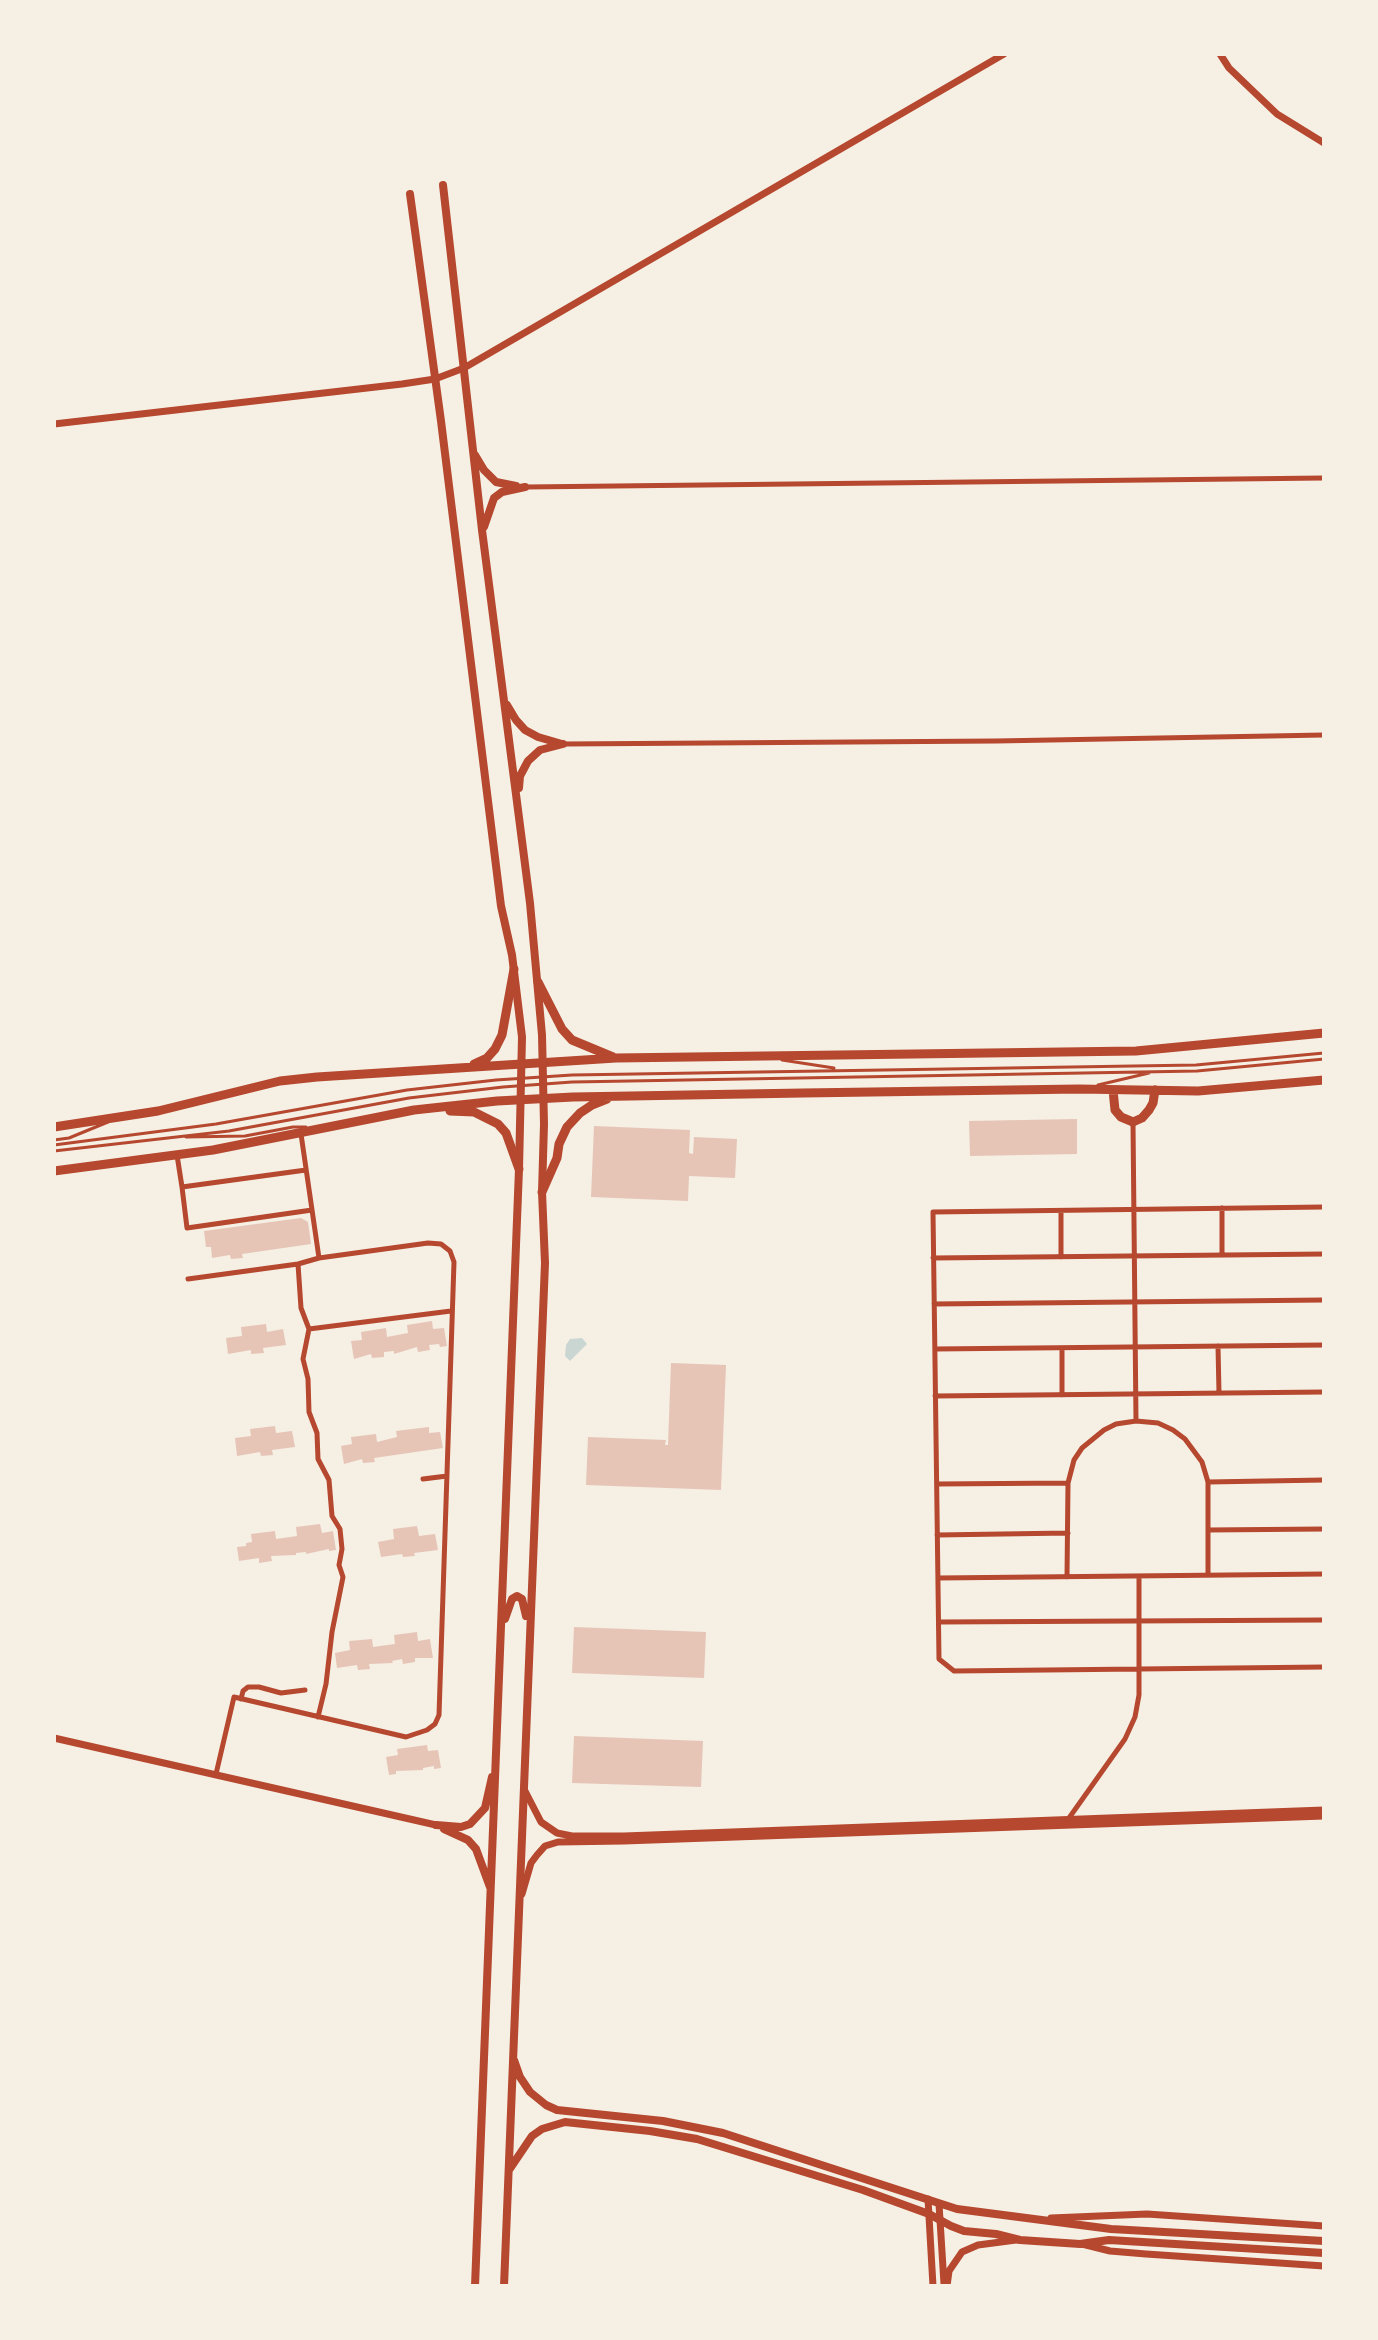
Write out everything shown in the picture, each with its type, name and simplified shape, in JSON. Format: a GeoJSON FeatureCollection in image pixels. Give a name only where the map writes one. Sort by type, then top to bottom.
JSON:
{"type":"FeatureCollection","features":[{"type":"Feature","properties":{"kind":"main road"},"geometry":{"type":"LineString","coordinates":[[443,185],[538,982],[543,1062],[545,1263],[504,2286]]}},
{"type":"Feature","properties":{"kind":"main road"},"geometry":{"type":"LineString","coordinates":[[410,194],[501,906],[514,969],[522,1037],[475,2286]]}},
{"type":"Feature","properties":{"kind":"main road"},"geometry":{"type":"LineString","coordinates":[[473,452],[496,482],[525,487]]}},
{"type":"Feature","properties":{"kind":"main road"},"geometry":{"type":"LineString","coordinates":[[482,530],[494,498],[502,492],[525,487]]}},
{"type":"Feature","properties":{"kind":"main road"},"geometry":{"type":"LineString","coordinates":[[505,700],[525,730],[563,744]]}},
{"type":"Feature","properties":{"kind":"main road"},"geometry":{"type":"LineString","coordinates":[[517,801],[520,776],[528,761],[540,750],[563,744]]}},
{"type":"Feature","properties":{"kind":"main road"},"geometry":{"type":"LineString","coordinates":[[469,1067],[487,1058],[502,1035],[514,969]]}},
{"type":"Feature","properties":{"kind":"main road"},"geometry":{"type":"LineString","coordinates":[[538,982],[562,1029],[572,1040],[616,1058]]}},
{"type":"Feature","properties":{"kind":"main road"},"geometry":{"type":"LineString","coordinates":[[54,1127],[158,1111],[280,1081],[317,1077],[616,1058],[1124,1052],[1324,1033]]}},
{"type":"Feature","properties":{"kind":"main road"},"geometry":{"type":"LineString","coordinates":[[54,1171],[301,1134],[414,1110],[520,1100],[1079,1089],[1213,1090],[1324,1080]]}},
{"type":"Feature","properties":{"kind":"main road"},"geometry":{"type":"LineString","coordinates":[[1113,1090],[1115,1110],[1121,1117],[1133,1122],[1149,1110],[1155,1090]]}},
{"type":"Feature","properties":{"kind":"main road"},"geometry":{"type":"LineString","coordinates":[[542,1192],[567,1127],[592,1105],[616,1096]]}},
{"type":"Feature","properties":{"kind":"main road"},"geometry":{"type":"LineString","coordinates":[[414,1110],[474,1112],[492,1120],[506,1133],[519,1169]]}},
{"type":"Feature","properties":{"kind":"main road"},"geometry":{"type":"LineString","coordinates":[[501,1637],[507,1610],[517,1596],[522,1599],[529,1637]]}},
{"type":"Feature","properties":{"kind":"main road"},"geometry":{"type":"LineString","coordinates":[[436,1825],[461,1827],[470,1824],[479,1815],[485,1808],[496,1761]]}},
{"type":"Feature","properties":{"kind":"main road"},"geometry":{"type":"LineString","coordinates":[[436,1825],[468,1840],[473,1846],[481,1858],[492,1893]]}},
{"type":"Feature","properties":{"kind":"main road"},"geometry":{"type":"LineString","coordinates":[[513,2055],[520,2077],[530,2092],[557,2110],[663,2121],[723,2133],[939,2204],[981,2213],[1111,2229],[1324,2241]]}},
{"type":"Feature","properties":{"kind":"main road"},"geometry":{"type":"LineString","coordinates":[[509,2170],[532,2136],[542,2129],[565,2122],[697,2139],[863,2190],[929,2214],[964,2231],[1020,2240],[1080,2244],[1122,2241],[1324,2253]]}},
{"type":"Feature","properties":{"kind":"street"},"geometry":{"type":"LineString","coordinates":[[54,424],[435,379],[464,368],[1004,54]]}},
{"type":"Feature","properties":{"kind":"street"},"geometry":{"type":"LineString","coordinates":[[1220,54],[1229,68],[1277,114],[1324,143]]}},
{"type":"Feature","properties":{"kind":"street"},"geometry":{"type":"LineString","coordinates":[[525,487],[1324,478]]}},
{"type":"Feature","properties":{"kind":"street"},"geometry":{"type":"LineString","coordinates":[[563,744],[1324,735]]}},
{"type":"Feature","properties":{"kind":"street"},"geometry":{"type":"LineString","coordinates":[[1133,1122],[1136,1421]]}},
{"type":"Feature","properties":{"kind":"street"},"geometry":{"type":"LineString","coordinates":[[301,1134],[319,1258]]}},
{"type":"Feature","properties":{"kind":"street"},"geometry":{"type":"LineString","coordinates":[[177,1155],[187,1228],[312,1210]]}},
{"type":"Feature","properties":{"kind":"street"},"geometry":{"type":"LineString","coordinates":[[182,1187],[306,1170]]}},
{"type":"Feature","properties":{"kind":"street"},"geometry":{"type":"LineString","coordinates":[[1324,1207],[933,1212],[939,1659],[954,1671],[1324,1667]]}},
{"type":"Feature","properties":{"kind":"street"},"geometry":{"type":"LineString","coordinates":[[1222,1208],[1222,1255]]}},
{"type":"Feature","properties":{"kind":"street"},"geometry":{"type":"LineString","coordinates":[[1061,1211],[1061,1257]]}},
{"type":"Feature","properties":{"kind":"street"},"geometry":{"type":"LineString","coordinates":[[188,1279],[428,1243],[441,1244],[450,1251],[454,1262],[439,1715],[435,1724],[406,1737],[234,1697],[216,1774]]}},
{"type":"Feature","properties":{"kind":"street"},"geometry":{"type":"LineString","coordinates":[[933,1258],[1324,1254]]}},
{"type":"Feature","properties":{"kind":"street"},"geometry":{"type":"LineString","coordinates":[[298,1264],[301,1308],[309,1329],[303,1359],[308,1379],[309,1412],[317,1433],[318,1459],[329,1480],[332,1516],[340,1529],[342,1549],[339,1565],[343,1577],[318,1717]]}},
{"type":"Feature","properties":{"kind":"street"},"geometry":{"type":"LineString","coordinates":[[934,1304],[1324,1300]]}},
{"type":"Feature","properties":{"kind":"street"},"geometry":{"type":"LineString","coordinates":[[309,1329],[451,1311]]}},
{"type":"Feature","properties":{"kind":"street"},"geometry":{"type":"LineString","coordinates":[[935,1349],[1324,1345]]}},
{"type":"Feature","properties":{"kind":"street"},"geometry":{"type":"LineString","coordinates":[[1218,1346],[1219,1393]]}},
{"type":"Feature","properties":{"kind":"street"},"geometry":{"type":"LineString","coordinates":[[1062,1348],[1062,1395]]}},
{"type":"Feature","properties":{"kind":"street"},"geometry":{"type":"LineString","coordinates":[[935,1396],[1324,1392]]}},
{"type":"Feature","properties":{"kind":"street"},"geometry":{"type":"LineString","coordinates":[[1067,1577],[1068,1483],[1074,1460],[1093,1438],[1116,1424],[1136,1421],[1158,1423],[1173,1430],[1185,1439],[1202,1462],[1208,1482],[1208,1575]]}},
{"type":"Feature","properties":{"kind":"street"},"geometry":{"type":"LineString","coordinates":[[423,1479],[447,1476]]}},
{"type":"Feature","properties":{"kind":"street"},"geometry":{"type":"LineString","coordinates":[[1208,1482],[1324,1480]]}},
{"type":"Feature","properties":{"kind":"street"},"geometry":{"type":"LineString","coordinates":[[937,1484],[1068,1483]]}},
{"type":"Feature","properties":{"kind":"street"},"geometry":{"type":"LineString","coordinates":[[1208,1530],[1324,1529]]}},
{"type":"Feature","properties":{"kind":"street"},"geometry":{"type":"LineString","coordinates":[[937,1535],[1068,1533]]}},
{"type":"Feature","properties":{"kind":"street"},"geometry":{"type":"LineString","coordinates":[[938,1578],[1324,1574]]}},
{"type":"Feature","properties":{"kind":"street"},"geometry":{"type":"LineString","coordinates":[[1069,1818],[1131,1728],[1138,1706],[1139,1576]]}},
{"type":"Feature","properties":{"kind":"street"},"geometry":{"type":"LineString","coordinates":[[939,1622],[1324,1620]]}},
{"type":"Feature","properties":{"kind":"street"},"geometry":{"type":"LineString","coordinates":[[241,1699],[248,1687],[281,1693],[305,1690]]}},
{"type":"Feature","properties":{"kind":"street"},"geometry":{"type":"LineString","coordinates":[[54,1738],[436,1825]]}},
{"type":"Feature","properties":{"kind":"street"},"geometry":{"type":"LineString","coordinates":[[523,1786],[541,1822],[557,1833],[572,1836],[1324,1810]]}},
{"type":"Feature","properties":{"kind":"street"},"geometry":{"type":"LineString","coordinates":[[519,1908],[531,1863],[545,1846],[558,1842],[1324,1816]]}},
{"type":"Feature","properties":{"kind":"street"},"geometry":{"type":"LineString","coordinates":[[928,2199],[933,2286]]}},
{"type":"Feature","properties":{"kind":"street"},"geometry":{"type":"LineString","coordinates":[[939,2204],[945,2286]]}},
{"type":"Feature","properties":{"kind":"street"},"geometry":{"type":"LineString","coordinates":[[1043,2219],[1147,2214],[1324,2226]]}},
{"type":"Feature","properties":{"kind":"street"},"geometry":{"type":"LineString","coordinates":[[945,2286],[949,2271],[962,2252],[978,2245],[1020,2240]]}},
{"type":"Feature","properties":{"kind":"street"},"geometry":{"type":"LineString","coordinates":[[1080,2244],[1110,2251],[1324,2266]]}},
{"type":"Feature","properties":{"kind":"lane"},"geometry":{"type":"LineString","coordinates":[[760,1056],[841,1070]]}},
{"type":"Feature","properties":{"kind":"lane"},"geometry":{"type":"LineString","coordinates":[[54,1143],[216,1124],[407,1090],[543,1080],[841,1070],[1196,1065],[1324,1056]]}},
{"type":"Feature","properties":{"kind":"lane"},"geometry":{"type":"LineString","coordinates":[[54,1151],[229,1131],[409,1098],[543,1080],[1157,1072],[1233,1068],[1324,1056]]}},
{"type":"Feature","properties":{"kind":"lane"},"geometry":{"type":"LineString","coordinates":[[1079,1089],[1157,1072]]}},
{"type":"Feature","properties":{"kind":"lane"},"geometry":{"type":"LineString","coordinates":[[54,1143],[119,1118]]}},
{"type":"Feature","properties":{"kind":"lane"},"geometry":{"type":"LineString","coordinates":[[171,1137],[245,1136],[293,1127],[339,1127]]}},
{"type":"Feature","properties":{"kind":"shaded area"},"geometry":{"type":"Polygon","coordinates":[[[582,1338],[587,1344],[570,1361],[565,1356],[566,1345],[570,1339],[582,1338]]]}},
{"type":"Feature","properties":{"kind":"building"},"geometry":{"type":"Polygon","coordinates":[[[1077,1119],[1077,1154],[970,1156],[969,1121],[1077,1119]]]}},
{"type":"Feature","properties":{"kind":"building"},"geometry":{"type":"Polygon","coordinates":[[[594,1126],[690,1130],[689,1153],[693,1154],[694,1137],[737,1139],[735,1178],[689,1176],[688,1201],[591,1197],[594,1126]]]}},
{"type":"Feature","properties":{"kind":"building"},"geometry":{"type":"Polygon","coordinates":[[[301,1218],[308,1222],[311,1244],[242,1254],[243,1258],[231,1259],[230,1255],[212,1258],[211,1247],[206,1247],[204,1231],[301,1218]]]}},
{"type":"Feature","properties":{"kind":"building"},"geometry":{"type":"Polygon","coordinates":[[[432,1321],[433,1329],[444,1328],[447,1346],[429,1345],[430,1350],[418,1352],[417,1347],[394,1354],[394,1351],[384,1352],[384,1357],[372,1358],[371,1354],[354,1359],[351,1341],[362,1340],[361,1332],[386,1328],[387,1337],[408,1333],[407,1325],[432,1321]]]}},
{"type":"Feature","properties":{"kind":"building"},"geometry":{"type":"Polygon","coordinates":[[[266,1324],[267,1332],[283,1329],[286,1345],[263,1348],[264,1353],[251,1354],[251,1350],[228,1354],[226,1338],[242,1336],[241,1327],[266,1324]]]}},
{"type":"Feature","properties":{"kind":"building"},"geometry":{"type":"Polygon","coordinates":[[[671,1363],[726,1365],[721,1490],[586,1485],[588,1437],[666,1440],[665,1445],[668,1445],[671,1363]]]}},
{"type":"Feature","properties":{"kind":"building"},"geometry":{"type":"Polygon","coordinates":[[[275,1426],[276,1433],[292,1431],[295,1447],[272,1450],[273,1455],[261,1456],[260,1452],[237,1456],[235,1438],[251,1436],[250,1429],[275,1426]]]}},
{"type":"Feature","properties":{"kind":"building"},"geometry":{"type":"Polygon","coordinates":[[[429,1427],[429,1433],[440,1432],[443,1448],[374,1458],[375,1462],[363,1463],[362,1459],[344,1464],[341,1446],[352,1444],[351,1437],[376,1434],[377,1442],[397,1437],[396,1431],[429,1427]]]}},
{"type":"Feature","properties":{"kind":"building"},"geometry":{"type":"Polygon","coordinates":[[[320,1524],[322,1533],[333,1531],[336,1550],[271,1556],[272,1561],[259,1563],[259,1558],[239,1561],[237,1547],[252,1542],[251,1534],[275,1531],[276,1539],[297,1536],[296,1527],[320,1524]]]}},
{"type":"Feature","properties":{"kind":"building"},"geometry":{"type":"Polygon","coordinates":[[[417,1526],[419,1536],[435,1534],[438,1550],[414,1553],[415,1556],[381,1557],[378,1542],[394,1539],[393,1529],[417,1526]]]}},
{"type":"Feature","properties":{"kind":"building"},"geometry":{"type":"Polygon","coordinates":[[[574,1627],[706,1632],[704,1678],[572,1673],[574,1627]]]}},
{"type":"Feature","properties":{"kind":"building"},"geometry":{"type":"Polygon","coordinates":[[[417,1632],[418,1641],[430,1639],[433,1658],[415,1658],[415,1662],[403,1664],[402,1659],[393,1663],[369,1664],[370,1669],[358,1670],[357,1665],[337,1668],[335,1653],[350,1650],[349,1641],[372,1639],[373,1647],[395,1644],[394,1635],[417,1632]]]}},
{"type":"Feature","properties":{"kind":"building"},"geometry":{"type":"Polygon","coordinates":[[[574,1736],[703,1741],[701,1787],[572,1783],[574,1736]]]}},
{"type":"Feature","properties":{"kind":"building"},"geometry":{"type":"Polygon","coordinates":[[[427,1745],[428,1751],[438,1750],[441,1768],[434,1769],[434,1766],[423,1770],[396,1771],[396,1774],[389,1775],[386,1757],[398,1755],[397,1749],[427,1745]]]}}]}
